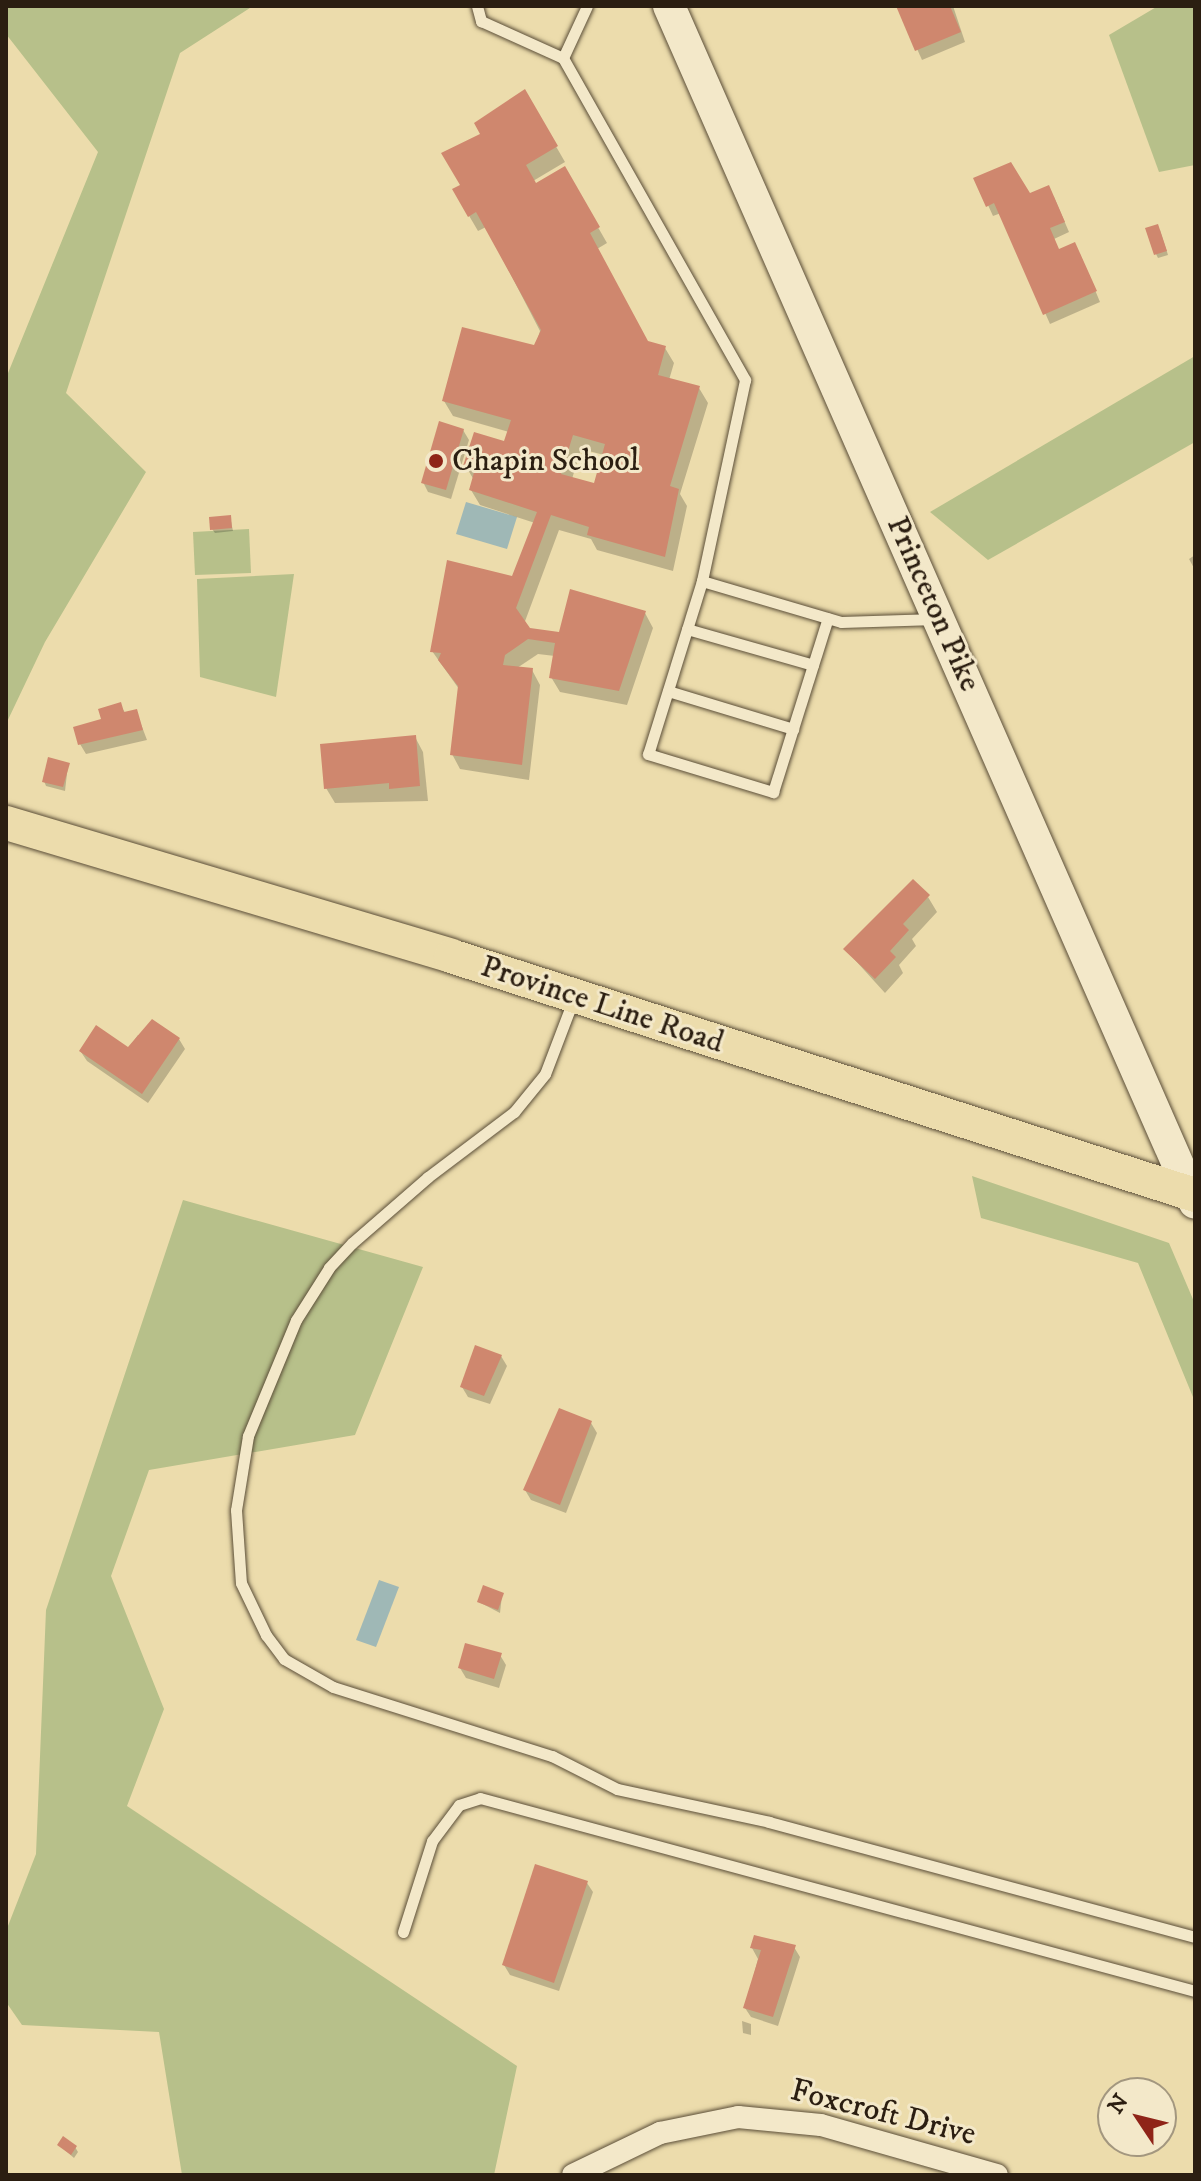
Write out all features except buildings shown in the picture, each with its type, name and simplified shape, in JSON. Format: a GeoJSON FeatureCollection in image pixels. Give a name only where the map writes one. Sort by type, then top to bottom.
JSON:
{"type":"FeatureCollection","features":[{"type":"Feature","properties":{"kind":"main road","name":"Princeton Pike"},"geometry":{"type":"LineString","coordinates":[[669,6],[1194,1197]]}},
{"type":"Feature","properties":{"kind":"main road","name":"Province Line Road"},"geometry":{"type":"LineString","coordinates":[[6,823],[574,996],[1194,1197]]}},
{"type":"Feature","properties":{"kind":"street","name":"Foxcroft Drive"},"geometry":{"type":"LineString","coordinates":[[573,2175],[660,2133],[738,2117],[821,2125],[997,2175]]}},
{"type":"Feature","properties":{"kind":"lane"},"geometry":{"type":"LineString","coordinates":[[477,6],[481,21],[563,58],[745,380],[702,581],[648,754],[773,792],[828,618]]}},
{"type":"Feature","properties":{"kind":"lane"},"geometry":{"type":"LineString","coordinates":[[563,58],[587,6]]}},
{"type":"Feature","properties":{"kind":"lane"},"geometry":{"type":"LineString","coordinates":[[702,581],[828,618],[940,619]]}},
{"type":"Feature","properties":{"kind":"lane"},"geometry":{"type":"LineString","coordinates":[[687,629],[813,665]]}},
{"type":"Feature","properties":{"kind":"lane"},"geometry":{"type":"LineString","coordinates":[[668,691],[793,729]]}},
{"type":"Feature","properties":{"kind":"lane"},"geometry":{"type":"LineString","coordinates":[[574,996],[545,1074],[514,1112],[428,1177],[352,1243],[329,1268],[296,1320],[248,1436],[236,1510],[241,1583],[266,1635],[284,1659],[333,1687],[552,1756],[617,1789],[769,1822],[1195,1937]]}},
{"type":"Feature","properties":{"kind":"lane"},"geometry":{"type":"LineString","coordinates":[[403,1932],[432,1841],[459,1805],[480,1798],[1195,1991]]}},
{"type":"Feature","properties":{"kind":"green space"},"geometry":{"type":"Polygon","coordinates":[[[6,6],[253,6],[180,53],[66,393],[146,472],[45,642],[6,724],[6,378],[98,152],[6,34],[6,6]]]}},
{"type":"Feature","properties":{"kind":"green space"},"geometry":{"type":"Polygon","coordinates":[[[1158,6],[1195,6],[1195,165],[1159,172],[1109,35],[1158,6]]]}},
{"type":"Feature","properties":{"kind":"green space"},"geometry":{"type":"Polygon","coordinates":[[[1195,356],[1195,442],[988,560],[930,512],[1195,356]]]}},
{"type":"Feature","properties":{"kind":"green space"},"geometry":{"type":"Polygon","coordinates":[[[249,529],[251,573],[195,575],[193,532],[249,529]]]}},
{"type":"Feature","properties":{"kind":"green space"},"geometry":{"type":"Polygon","coordinates":[[[294,574],[276,697],[200,677],[197,579],[294,574]]]}},
{"type":"Feature","properties":{"kind":"green space"},"geometry":{"type":"Polygon","coordinates":[[[972,1176],[1169,1243],[1195,1304],[1195,1402],[1138,1263],[981,1218],[972,1176]]]}},
{"type":"Feature","properties":{"kind":"green space"},"geometry":{"type":"Polygon","coordinates":[[[183,1200],[423,1267],[355,1435],[149,1470],[111,1576],[164,1709],[127,1806],[517,2066],[494,2175],[182,2175],[159,2032],[22,2025],[6,2002],[6,1931],[36,1854],[46,1610],[183,1200]]]}},
{"type":"Feature","properties":{"kind":"water"},"geometry":{"type":"Polygon","coordinates":[[[466,502],[517,517],[507,549],[456,534],[466,502]]]}},
{"type":"Feature","properties":{"kind":"water"},"geometry":{"type":"Polygon","coordinates":[[[379,1580],[399,1587],[376,1647],[356,1640],[379,1580]]]}},
{"type":"Feature","properties":{"kind":"place","name":"Chapin School"},"geometry":{"type":"Point","coordinates":[436,461]}}]}
